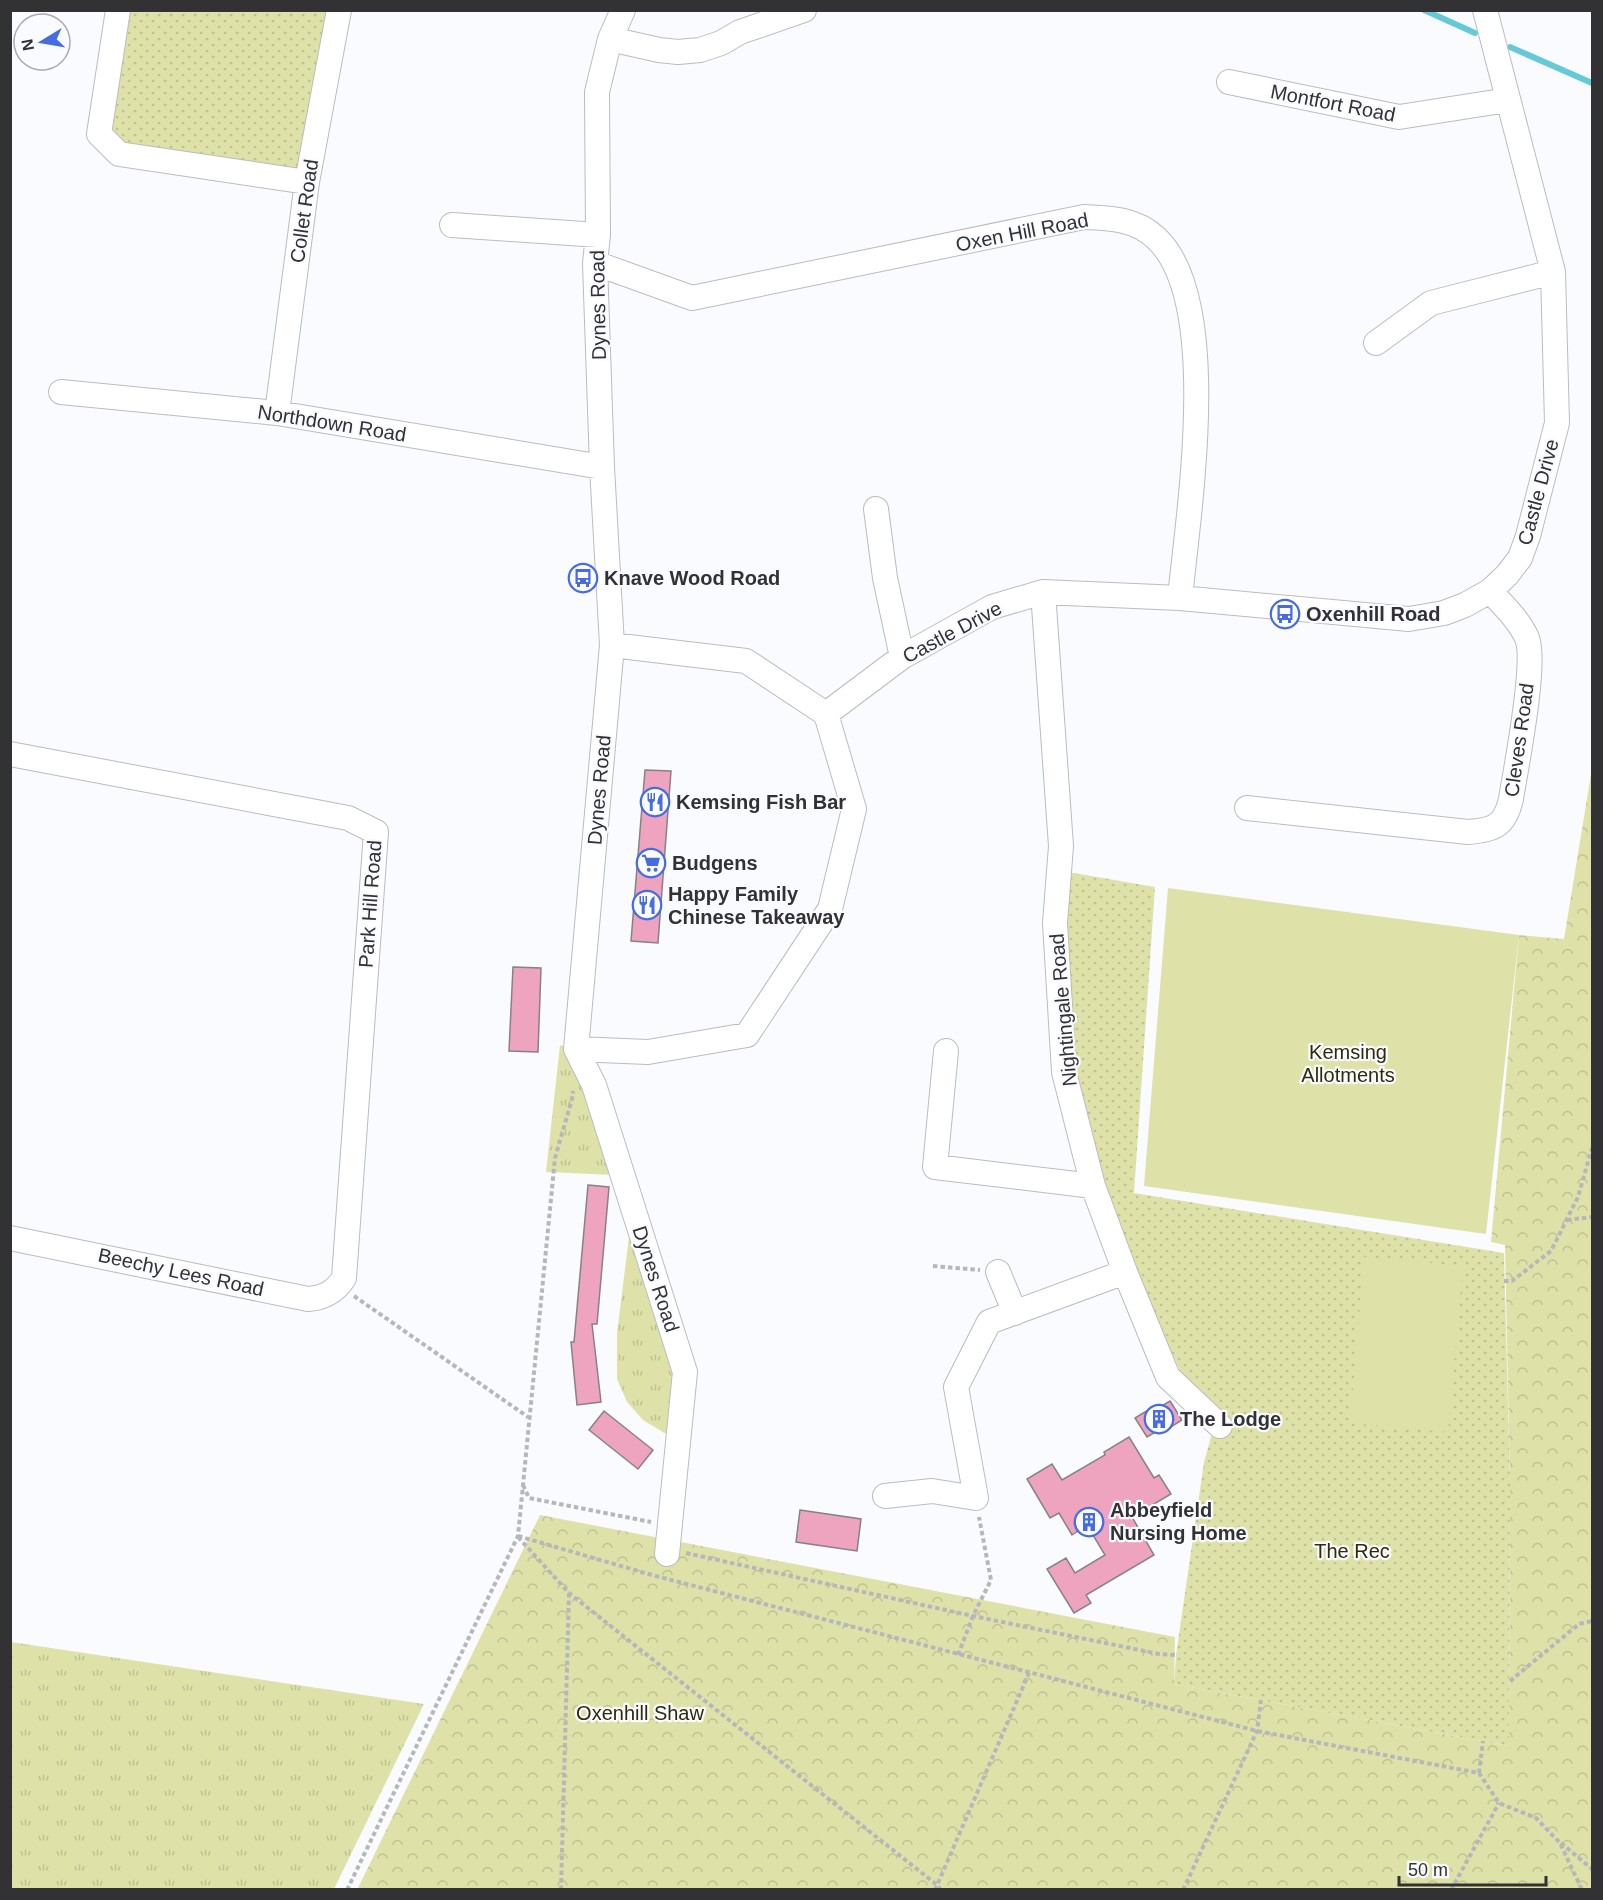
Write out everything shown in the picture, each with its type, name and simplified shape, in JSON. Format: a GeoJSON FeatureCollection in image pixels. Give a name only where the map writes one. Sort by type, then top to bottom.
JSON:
{"type":"FeatureCollection","features":[{"type":"Feature","properties":{"kind":"street"},"geometry":{"type":"LineString","coordinates":[[118,10],[99,134],[119,154],[307,182]]}},
{"type":"Feature","properties":{"kind":"street","name":"Collet Road"},"geometry":{"type":"LineString","coordinates":[[277,413],[307,182],[339,10]]}},
{"type":"Feature","properties":{"kind":"street","name":"Dynes Road"},"geometry":{"type":"LineString","coordinates":[[623,10],[610,39],[597,92],[598,235],[596,263],[602,467],[612,645],[576,1049],[594,1085],[686,1372],[668,1543]]}},
{"type":"Feature","properties":{"kind":"street"},"geometry":{"type":"LineString","coordinates":[[610,39],[669,51],[700,50],[721,43],[740,32],[804,10]]}},
{"type":"Feature","properties":{"kind":"street","name":"Castle Drive"},"geometry":{"type":"LineString","coordinates":[[826,714],[902,657],[992,607],[1043,592],[1179,598],[1409,619],[1444,613],[1464,605],[1490,591],[1507,575],[1520,558],[1528,536],[1557,423],[1553,273],[1485,10]]}},
{"type":"Feature","properties":{"kind":"street","name":"Montfort Road"},"geometry":{"type":"LineString","coordinates":[[1229,82],[1399,117],[1509,100]]}},
{"type":"Feature","properties":{"kind":"street","name":"Oxen Hill Road"},"geometry":{"type":"LineString","coordinates":[[596,263],[692,298],[1084,217],[1124,220],[1139,226],[1156,238],[1178,268],[1184,283],[1191,319],[1196,368],[1196,444],[1179,598]]}},
{"type":"Feature","properties":{"kind":"street"},"geometry":{"type":"LineString","coordinates":[[452,225],[598,235]]}},
{"type":"Feature","properties":{"kind":"street"},"geometry":{"type":"LineString","coordinates":[[1376,343],[1431,303],[1553,273]]}},
{"type":"Feature","properties":{"kind":"street","name":"Northdown Road"},"geometry":{"type":"LineString","coordinates":[[61,392],[277,413],[602,467]]}},
{"type":"Feature","properties":{"kind":"street"},"geometry":{"type":"LineString","coordinates":[[876,509],[885,578],[902,657]]}},
{"type":"Feature","properties":{"kind":"street","name":"Cleves Road"},"geometry":{"type":"LineString","coordinates":[[1247,808],[1468,832],[1490,829],[1505,818],[1511,799],[1530,657],[1527,639],[1510,613],[1490,591]]}},
{"type":"Feature","properties":{"kind":"street","name":"Nightingale Road"},"geometry":{"type":"LineString","coordinates":[[1043,592],[1061,846],[1054,923],[1064,1072],[1093,1186],[1168,1377],[1220,1426]]}},
{"type":"Feature","properties":{"kind":"street"},"geometry":{"type":"LineString","coordinates":[[576,1049],[648,1052],[747,1035],[830,909],[854,809],[826,714],[746,661],[612,645]]}},
{"type":"Feature","properties":{"kind":"street","name":"Park Hill Road"},"geometry":{"type":"LineString","coordinates":[[10,754],[348,818],[376,832],[341,1282]]}},
{"type":"Feature","properties":{"kind":"street"},"geometry":{"type":"LineString","coordinates":[[946,1051],[935,1167],[1093,1186]]}},
{"type":"Feature","properties":{"kind":"street","name":"Beechy Lees Road"},"geometry":{"type":"LineString","coordinates":[[10,1238],[308,1299],[321,1298],[341,1282]]}},
{"type":"Feature","properties":{"kind":"street"},"geometry":{"type":"LineString","coordinates":[[998,1272],[1015,1313]]}},
{"type":"Feature","properties":{"kind":"street"},"geometry":{"type":"LineString","coordinates":[[885,1496],[932,1491],[975,1498],[956,1387],[989,1322],[1125,1272]]}},
{"type":"Feature","properties":{"kind":"path"},"geometry":{"type":"LineString","coordinates":[[347,1890],[518,1536],[555,1158],[573,1089]]}},
{"type":"Feature","properties":{"kind":"path"},"geometry":{"type":"LineString","coordinates":[[1504,1281],[1512,1281],[1551,1251],[1578,1197],[1593,1148]]}},
{"type":"Feature","properties":{"kind":"path"},"geometry":{"type":"LineString","coordinates":[[1566,1220],[1593,1217]]}},
{"type":"Feature","properties":{"kind":"path"},"geometry":{"type":"LineString","coordinates":[[933,1266],[998,1272]]}},
{"type":"Feature","properties":{"kind":"path"},"geometry":{"type":"LineString","coordinates":[[341,1282],[528,1417]]}},
{"type":"Feature","properties":{"kind":"path"},"geometry":{"type":"LineString","coordinates":[[522,1483],[529,1498],[668,1543],[973,1616],[1159,1654],[1176,1655]]}},
{"type":"Feature","properties":{"kind":"path"},"geometry":{"type":"LineString","coordinates":[[958,1655],[973,1616],[991,1580],[975,1498]]}},
{"type":"Feature","properties":{"kind":"path"},"geometry":{"type":"LineString","coordinates":[[518,1536],[569,1593],[941,1890]]}},
{"type":"Feature","properties":{"kind":"path"},"geometry":{"type":"LineString","coordinates":[[518,1536],[652,1575],[1257,1731],[1479,1773]]}},
{"type":"Feature","properties":{"kind":"path"},"geometry":{"type":"LineString","coordinates":[[561,1890],[569,1593]]}},
{"type":"Feature","properties":{"kind":"path"},"geometry":{"type":"LineString","coordinates":[[1510,1682],[1579,1624],[1593,1621]]}},
{"type":"Feature","properties":{"kind":"path"},"geometry":{"type":"LineString","coordinates":[[936,1887],[1029,1673]]}},
{"type":"Feature","properties":{"kind":"path"},"geometry":{"type":"LineString","coordinates":[[1183,1890],[1257,1731],[1261,1700]]}},
{"type":"Feature","properties":{"kind":"path"},"geometry":{"type":"LineString","coordinates":[[1484,1741],[1479,1773],[1499,1803],[1536,1818],[1560,1843],[1593,1869]]}},
{"type":"Feature","properties":{"kind":"path"},"geometry":{"type":"LineString","coordinates":[[1451,1890],[1499,1803]]}},
{"type":"Feature","properties":{"kind":"path"},"geometry":{"type":"LineString","coordinates":[[1560,1843],[1582,1890]]}},
{"type":"Feature","properties":{"kind":"green space"},"geometry":{"type":"Polygon","coordinates":[[[124,11],[331,11],[300,176],[122,148],[105,132],[124,11]]]}},
{"type":"Feature","properties":{"kind":"green space","name":"Oxenhill Shaw"},"geometry":{"type":"Polygon","coordinates":[[[1592,768],[1592,1889],[357,1890],[540,1515],[1175,1637],[1174,1684],[1509,1746],[1510,1483],[1505,1245],[1491,1242],[1519,935],[1564,939],[1592,768]]]}},
{"type":"Feature","properties":{"kind":"green space","name":"The Rec"},"geometry":{"type":"Polygon","coordinates":[[[1068,872],[1155,887],[1134,1193],[1504,1253],[1510,1483],[1509,1746],[1174,1684],[1176,1655],[1204,1462],[1218,1412],[1181,1373],[1135,1270],[1098,1173],[1072,1061],[1063,921],[1068,872]]]}},
{"type":"Feature","properties":{"kind":"green space","name":"Kemsing Allotments"},"geometry":{"type":"Polygon","coordinates":[[[1168,888],[1519,935],[1486,1234],[1144,1186],[1168,888]]]}},
{"type":"Feature","properties":{"kind":"green space"},"geometry":{"type":"Polygon","coordinates":[[[560,1045],[569,1048],[615,1175],[546,1172],[560,1045]]]}},
{"type":"Feature","properties":{"kind":"green space"},"geometry":{"type":"Polygon","coordinates":[[[629,1237],[673,1375],[671,1437],[643,1420],[627,1402],[617,1379],[617,1333],[629,1237]]]}},
{"type":"Feature","properties":{"kind":"green space"},"geometry":{"type":"Polygon","coordinates":[[[1364,1257],[1463,1266],[1448,1432],[1350,1423],[1364,1257]]]}},
{"type":"Feature","properties":{"kind":"green space"},"geometry":{"type":"Polygon","coordinates":[[[11,1642],[424,1704],[334,1889],[11,1889],[11,1642]]]}},
{"type":"Feature","properties":{"kind":"building"},"geometry":{"type":"Polygon","coordinates":[[[645,770],[671,771],[658,943],[631,941],[645,770]]]}},
{"type":"Feature","properties":{"kind":"building"},"geometry":{"type":"Polygon","coordinates":[[[513,967],[541,968],[538,1052],[509,1051],[513,967]]]}},
{"type":"Feature","properties":{"kind":"building"},"geometry":{"type":"Polygon","coordinates":[[[588,1185],[609,1187],[597,1324],[592,1324],[601,1402],[577,1405],[571,1342],[574,1342],[588,1185]]]}},
{"type":"Feature","properties":{"kind":"building","name":"The Lodge"},"geometry":{"type":"Polygon","coordinates":[[[1170,1401],[1182,1420],[1166,1430],[1164,1427],[1147,1437],[1135,1418],[1153,1407],[1155,1410],[1170,1401]]]}},
{"type":"Feature","properties":{"kind":"building"},"geometry":{"type":"Polygon","coordinates":[[[604,1411],[653,1450],[638,1469],[589,1430],[604,1411]]]}},
{"type":"Feature","properties":{"kind":"building","name":"Abbeyfield Nursing Home"},"geometry":{"type":"Polygon","coordinates":[[[1129,1437],[1154,1478],[1159,1475],[1171,1494],[1132,1517],[1154,1555],[1086,1595],[1091,1603],[1074,1613],[1047,1569],[1066,1558],[1075,1573],[1105,1555],[1087,1525],[1072,1535],[1059,1513],[1050,1518],[1027,1479],[1052,1464],[1062,1480],[1105,1455],[1104,1452],[1129,1437]]]}},
{"type":"Feature","properties":{"kind":"building"},"geometry":{"type":"Polygon","coordinates":[[[800,1510],[861,1519],[857,1551],[796,1542],[800,1510]]]}},
{"type":"Feature","properties":{"kind":"waterway"},"geometry":{"type":"LineString","coordinates":[[1424,10],[1475,33]]}},
{"type":"Feature","properties":{"kind":"waterway"},"geometry":{"type":"LineString","coordinates":[[1510,47],[1592,83]]}},
{"type":"Feature","properties":{"kind":"place","name":"Knave Wood Road"},"geometry":{"type":"Point","coordinates":[583,578]}},
{"type":"Feature","properties":{"kind":"place","name":"Oxenhill Road"},"geometry":{"type":"Point","coordinates":[1285,614]}},
{"type":"Feature","properties":{"kind":"place","name":"Kemsing Fish Bar"},"geometry":{"type":"Point","coordinates":[655,802]}},
{"type":"Feature","properties":{"kind":"place","name":"Budgens"},"geometry":{"type":"Point","coordinates":[651,863]}},
{"type":"Feature","properties":{"kind":"place","name":"Happy Family Chinese Takeaway"},"geometry":{"type":"Point","coordinates":[647,905]}},
{"type":"Feature","properties":{"kind":"place","name":"The Lodge"},"geometry":{"type":"Point","coordinates":[1159,1419]}},
{"type":"Feature","properties":{"kind":"place","name":"Abbeyfield Nursing Home"},"geometry":{"type":"Point","coordinates":[1089,1522]}}]}
